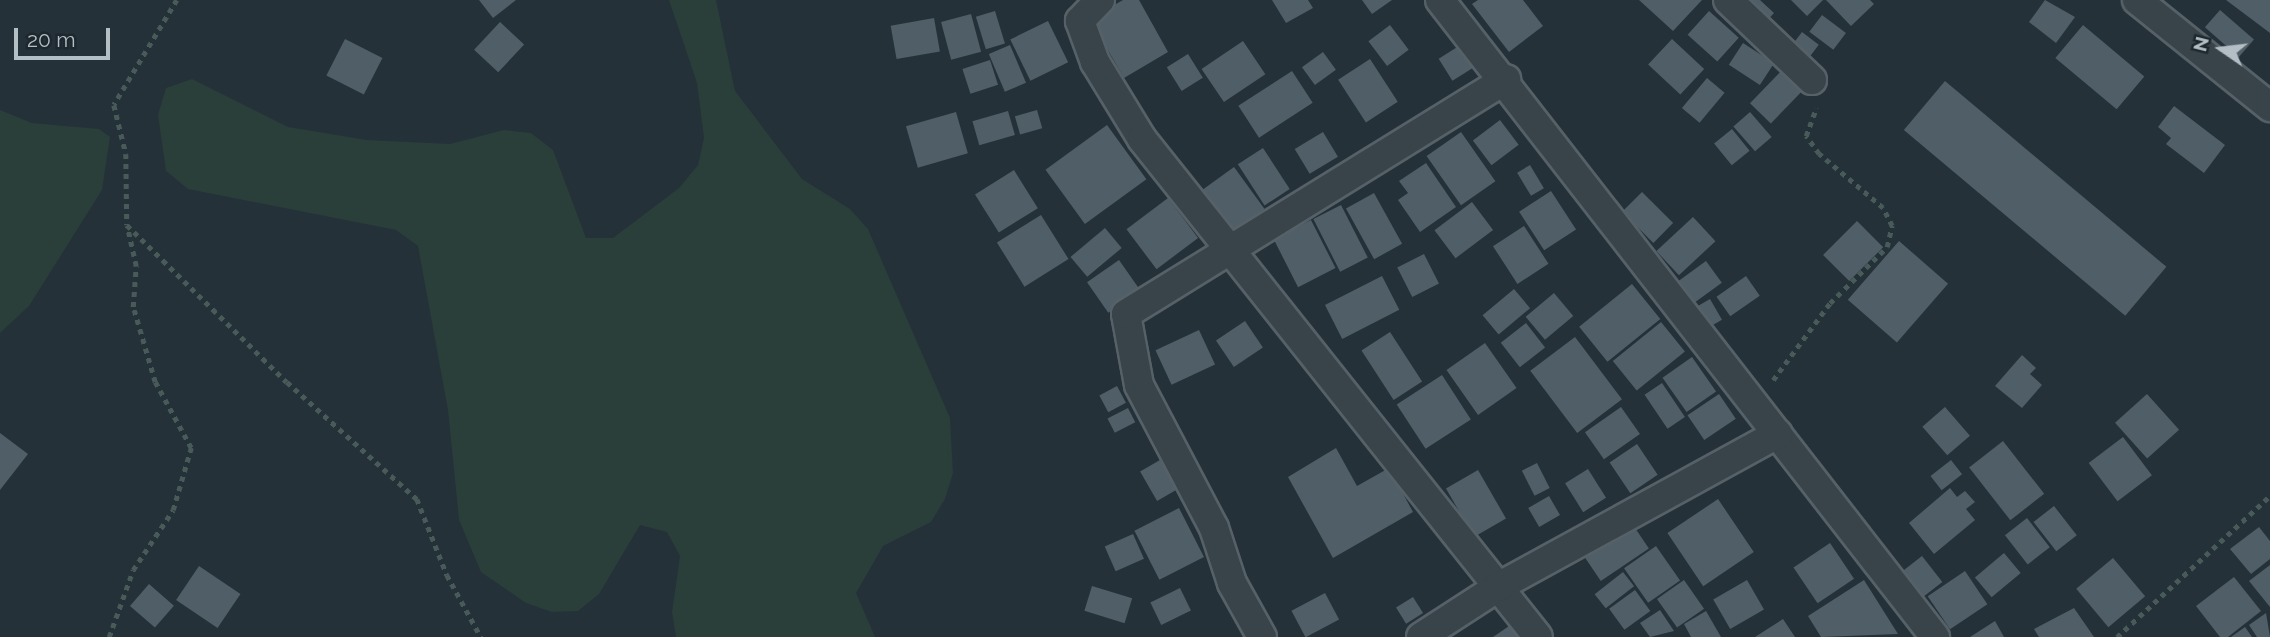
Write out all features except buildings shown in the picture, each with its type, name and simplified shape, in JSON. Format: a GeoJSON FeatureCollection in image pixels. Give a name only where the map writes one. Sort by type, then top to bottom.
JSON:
{"type":"FeatureCollection","features":[{"type":"Feature","properties":{"kind":"street"},"geometry":{"type":"LineString","coordinates":[[1100,0],[1080,21],[1095,62],[1142,139],[1232,248],[1538,637]]}},
{"type":"Feature","properties":{"kind":"street"},"geometry":{"type":"LineString","coordinates":[[1440,0],[1506,79],[1935,637]]}},
{"type":"Feature","properties":{"kind":"street"},"geometry":{"type":"LineString","coordinates":[[1728,0],[1812,80]]}},
{"type":"Feature","properties":{"kind":"street"},"geometry":{"type":"LineString","coordinates":[[2137,0],[2270,107]]}},
{"type":"Feature","properties":{"kind":"street"},"geometry":{"type":"LineString","coordinates":[[1262,637],[1232,583],[1214,528],[1139,384],[1126,314],[1506,79]]}},
{"type":"Feature","properties":{"kind":"street"},"geometry":{"type":"LineString","coordinates":[[1421,637],[1498,587],[1778,434]]}},
{"type":"Feature","properties":{"kind":"path"},"geometry":{"type":"LineString","coordinates":[[109,637],[133,570],[173,510],[191,448],[155,382],[134,307],[136,266],[127,225],[126,154],[114,105],[177,0]]}},
{"type":"Feature","properties":{"kind":"path"},"geometry":{"type":"LineString","coordinates":[[1758,408],[1780,367],[1829,303],[1861,278],[1887,247],[1892,226],[1884,208],[1819,155],[1806,136],[1817,104],[1812,80]]}},
{"type":"Feature","properties":{"kind":"path"},"geometry":{"type":"LineString","coordinates":[[127,225],[287,382],[417,499],[447,575],[481,637]]}},
{"type":"Feature","properties":{"kind":"path"},"geometry":{"type":"LineString","coordinates":[[2117,637],[2270,496]]}},
{"type":"Feature","properties":{"kind":"green space"},"geometry":{"type":"Polygon","coordinates":[[[669,0],[716,0],[735,91],[802,179],[850,209],[868,229],[950,418],[953,473],[945,499],[931,522],[883,546],[856,593],[875,637],[676,637],[672,612],[680,556],[667,532],[640,525],[599,594],[578,611],[552,612],[526,603],[481,572],[459,520],[448,410],[418,246],[396,230],[188,189],[166,171],[158,115],[166,88],[192,79],[288,127],[367,140],[450,144],[504,130],[531,133],[553,150],[586,238],[613,238],[679,188],[698,165],[704,138],[697,83],[669,0]]]}},
{"type":"Feature","properties":{"kind":"green space"},"geometry":{"type":"Polygon","coordinates":[[[0,110],[32,123],[99,129],[110,137],[102,190],[29,306],[0,333],[0,110]]]}}]}
